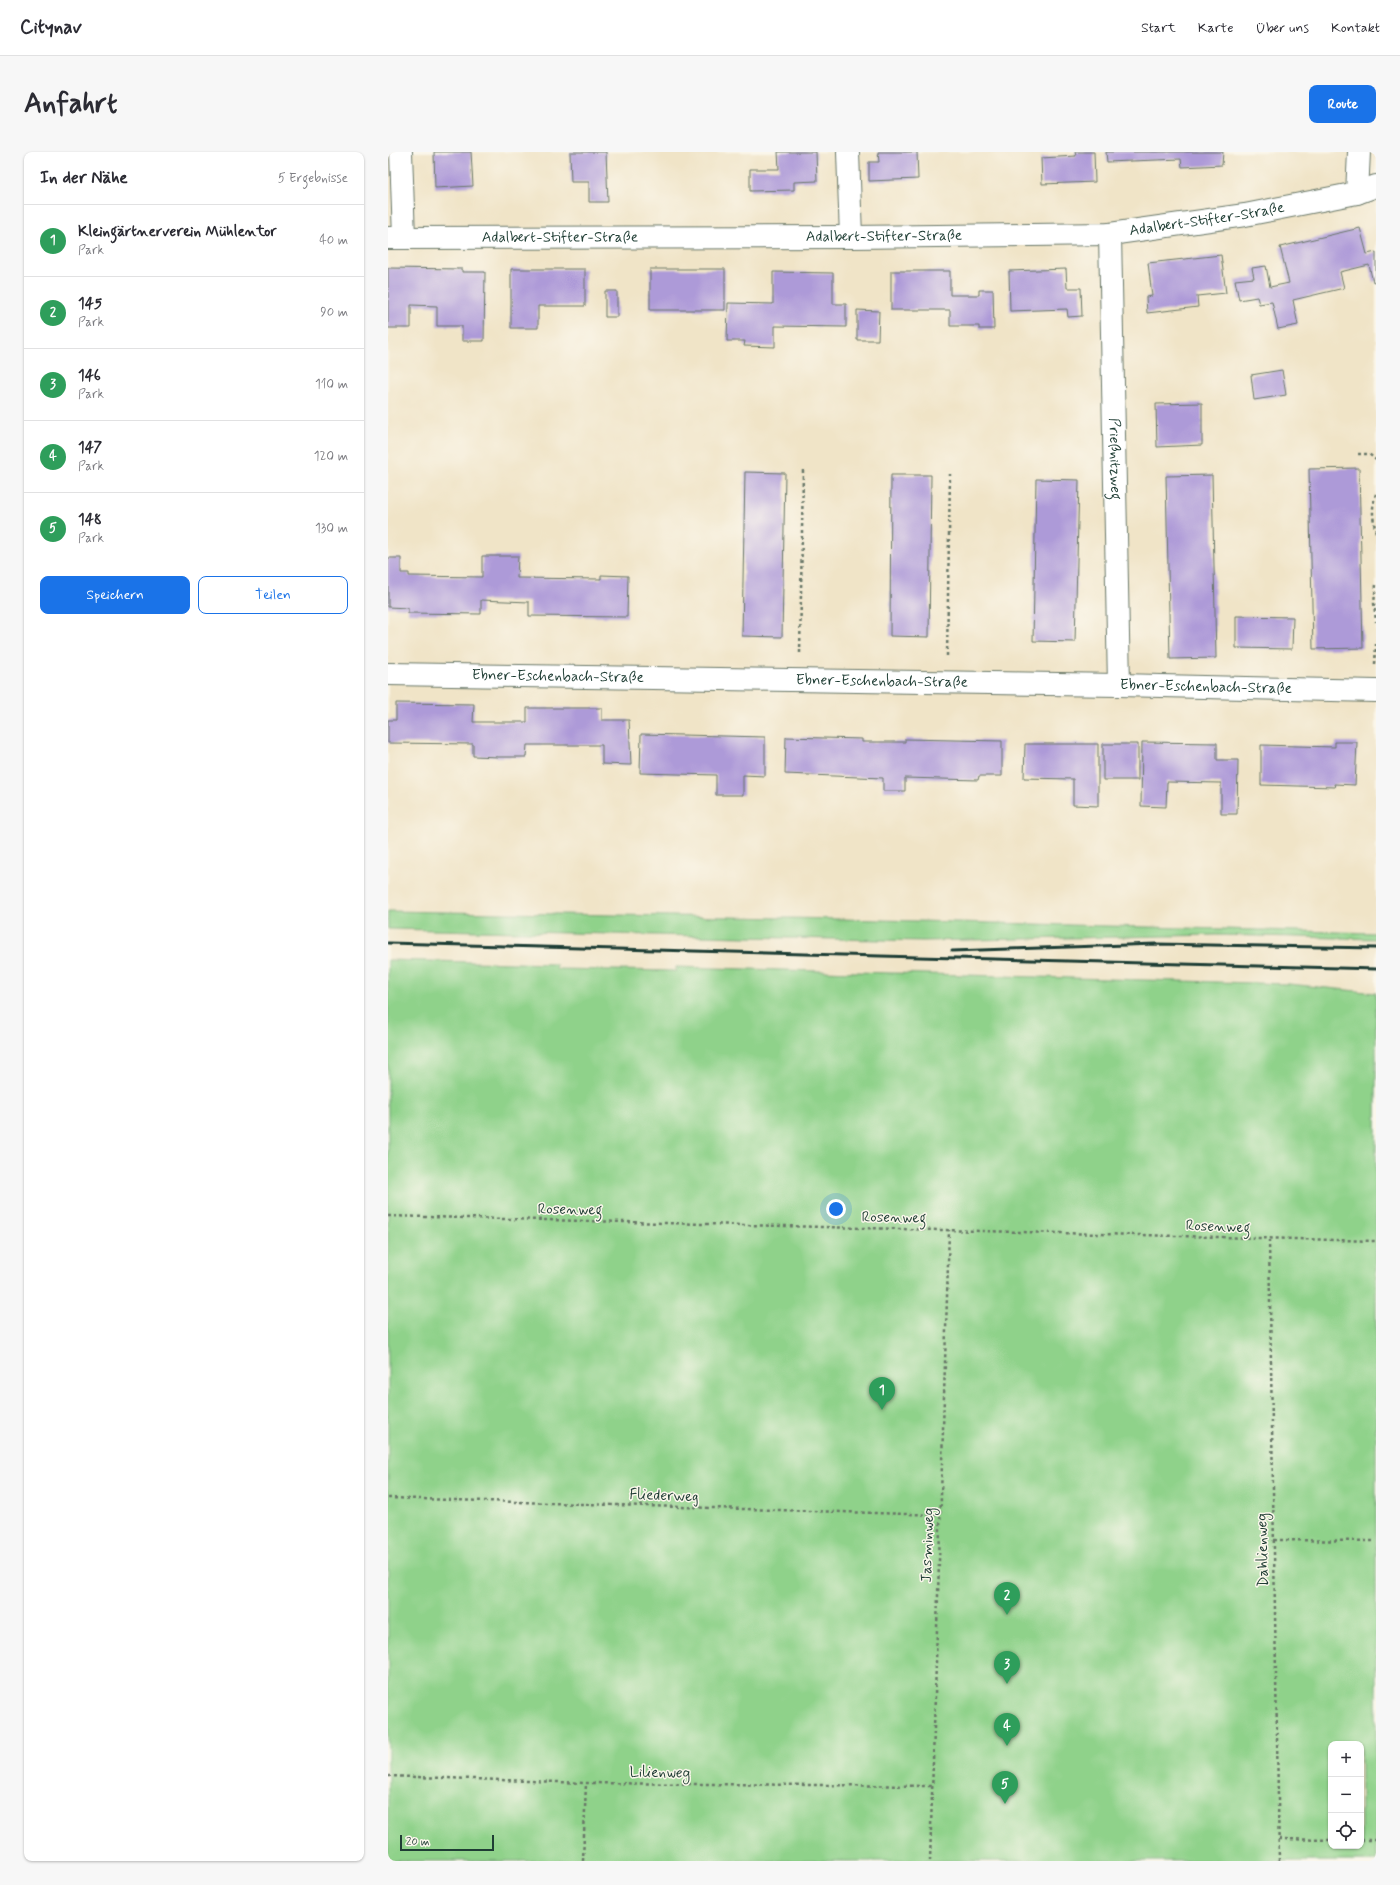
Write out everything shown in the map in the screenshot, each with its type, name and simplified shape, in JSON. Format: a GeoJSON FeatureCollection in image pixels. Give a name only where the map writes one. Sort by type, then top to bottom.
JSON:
{"type":"FeatureCollection","features":[{"type":"Feature","properties":{"kind":"street"},"geometry":{"type":"LineString","coordinates":[[396,238],[401,152]]}},
{"type":"Feature","properties":{"kind":"street"},"geometry":{"type":"LineString","coordinates":[[848,152],[851,237]]}},
{"type":"Feature","properties":{"kind":"street"},"geometry":{"type":"LineString","coordinates":[[1359,152],[1366,190]]}},
{"type":"Feature","properties":{"kind":"street","name":"Adalbert-Stifter-Straße"},"geometry":{"type":"LineString","coordinates":[[396,238],[851,237],[1110,234],[1245,215],[1366,190]]}},
{"type":"Feature","properties":{"kind":"street","name":"Prießnitzweg"},"geometry":{"type":"LineString","coordinates":[[1110,234],[1119,684]]}},
{"type":"Feature","properties":{"kind":"street","name":"Ebner-Eschenbach-Straße"},"geometry":{"type":"LineString","coordinates":[[388,674],[1119,684],[1376,691]]}},
{"type":"Feature","properties":{"kind":"path"},"geometry":{"type":"LineString","coordinates":[[1358,454],[1369,454],[1376,460]]}},
{"type":"Feature","properties":{"kind":"path"},"geometry":{"type":"LineString","coordinates":[[799,680],[803,470]]}},
{"type":"Feature","properties":{"kind":"path"},"geometry":{"type":"LineString","coordinates":[[946,682],[950,474]]}},
{"type":"Feature","properties":{"kind":"path"},"geometry":{"type":"LineString","coordinates":[[1376,494],[1373,502],[1372,518],[1376,533]]}},
{"type":"Feature","properties":{"kind":"path"},"geometry":{"type":"LineString","coordinates":[[1376,585],[1374,603],[1376,622]]}},
{"type":"Feature","properties":{"kind":"path","name":"Rosenweg"},"geometry":{"type":"LineString","coordinates":[[388,1216],[1376,1241]]}},
{"type":"Feature","properties":{"kind":"path","name":"Jasminweg"},"geometry":{"type":"LineString","coordinates":[[930,1861],[949,1230]]}},
{"type":"Feature","properties":{"kind":"path","name":"Dahlienweg"},"geometry":{"type":"LineString","coordinates":[[1269,1239],[1279,1861]]}},
{"type":"Feature","properties":{"kind":"path","name":"Fliederweg"},"geometry":{"type":"LineString","coordinates":[[388,1498],[940,1515]]}},
{"type":"Feature","properties":{"kind":"path"},"geometry":{"type":"LineString","coordinates":[[1274,1540],[1376,1541]]}},
{"type":"Feature","properties":{"kind":"path","name":"Lilienweg"},"geometry":{"type":"LineString","coordinates":[[388,1776],[586,1783],[933,1786]]}},
{"type":"Feature","properties":{"kind":"path"},"geometry":{"type":"LineString","coordinates":[[583,1861],[586,1783]]}},
{"type":"Feature","properties":{"kind":"path"},"geometry":{"type":"LineString","coordinates":[[1279,1840],[1328,1840]]}},
{"type":"Feature","properties":{"kind":"path"},"geometry":{"type":"LineString","coordinates":[[1364,1840],[1376,1840]]}},
{"type":"Feature","properties":{"kind":"green space"},"geometry":{"type":"Polygon","coordinates":[[[388,911],[842,919],[1376,933],[1376,939],[1216,935],[923,941],[388,929],[388,911]]]}},
{"type":"Feature","properties":{"kind":"green space"},"geometry":{"type":"Polygon","coordinates":[[[388,960],[556,964],[556,969],[676,971],[676,967],[1289,984],[1376,993],[1376,1861],[388,1861],[388,960]]]}},
{"type":"Feature","properties":{"kind":"building"},"geometry":{"type":"Polygon","coordinates":[[[434,152],[471,152],[473,186],[435,188],[434,152]]]}},
{"type":"Feature","properties":{"kind":"building"},"geometry":{"type":"Polygon","coordinates":[[[570,152],[606,152],[608,202],[589,202],[589,182],[571,182],[570,152]]]}},
{"type":"Feature","properties":{"kind":"building"},"geometry":{"type":"Polygon","coordinates":[[[778,152],[816,152],[817,181],[794,182],[794,190],[750,191],[750,169],[779,169],[778,152]]]}},
{"type":"Feature","properties":{"kind":"building"},"geometry":{"type":"Polygon","coordinates":[[[878,152],[917,152],[918,179],[869,181],[869,162],[879,162],[878,152]]]}},
{"type":"Feature","properties":{"kind":"building"},"geometry":{"type":"Polygon","coordinates":[[[1075,152],[1094,152],[1095,182],[1042,184],[1041,158],[1076,156],[1075,152]]]}},
{"type":"Feature","properties":{"kind":"building"},"geometry":{"type":"Polygon","coordinates":[[[1106,152],[1223,152],[1222,165],[1182,167],[1181,159],[1107,162],[1106,152]]]}},
{"type":"Feature","properties":{"kind":"building"},"geometry":{"type":"Polygon","coordinates":[[[1360,228],[1367,254],[1376,252],[1376,281],[1373,282],[1369,265],[1340,272],[1344,288],[1293,300],[1298,325],[1278,329],[1272,302],[1259,304],[1257,297],[1239,300],[1235,280],[1254,278],[1252,268],[1266,266],[1270,287],[1289,283],[1280,247],[1360,228]]]}},
{"type":"Feature","properties":{"kind":"building"},"geometry":{"type":"Polygon","coordinates":[[[1221,255],[1226,293],[1197,296],[1198,307],[1147,313],[1146,297],[1152,296],[1148,263],[1221,255]]]}},
{"type":"Feature","properties":{"kind":"building"},"geometry":{"type":"Polygon","coordinates":[[[388,268],[462,269],[462,272],[485,272],[484,341],[462,341],[462,326],[437,326],[437,306],[411,305],[411,328],[388,328],[388,268]]]}},
{"type":"Feature","properties":{"kind":"building"},"geometry":{"type":"Polygon","coordinates":[[[511,269],[585,269],[585,306],[538,306],[538,328],[511,328],[511,269]]]}},
{"type":"Feature","properties":{"kind":"building"},"geometry":{"type":"Polygon","coordinates":[[[650,269],[725,269],[725,310],[650,310],[650,269]]]}},
{"type":"Feature","properties":{"kind":"building"},"geometry":{"type":"Polygon","coordinates":[[[1066,269],[1067,288],[1081,288],[1082,316],[1068,317],[1067,309],[1010,311],[1009,271],[1066,269]]]}},
{"type":"Feature","properties":{"kind":"building"},"geometry":{"type":"Polygon","coordinates":[[[891,271],[950,271],[950,295],[979,295],[979,290],[993,290],[994,329],[979,329],[979,326],[950,326],[950,310],[891,310],[891,271]]]}},
{"type":"Feature","properties":{"kind":"building"},"geometry":{"type":"Polygon","coordinates":[[[773,272],[833,273],[833,304],[846,304],[846,327],[775,326],[775,347],[744,346],[745,341],[727,341],[728,303],[773,304],[773,272]]]}},
{"type":"Feature","properties":{"kind":"building"},"geometry":{"type":"Polygon","coordinates":[[[605,291],[617,291],[617,317],[605,317],[605,291]]]}},
{"type":"Feature","properties":{"kind":"building"},"geometry":{"type":"Polygon","coordinates":[[[857,310],[879,311],[878,340],[857,340],[857,310]]]}},
{"type":"Feature","properties":{"kind":"building"},"geometry":{"type":"Polygon","coordinates":[[[1282,370],[1286,395],[1254,400],[1251,375],[1282,370]]]}},
{"type":"Feature","properties":{"kind":"building"},"geometry":{"type":"Polygon","coordinates":[[[1202,403],[1202,445],[1157,447],[1156,404],[1202,403]]]}},
{"type":"Feature","properties":{"kind":"building"},"geometry":{"type":"Polygon","coordinates":[[[1359,468],[1363,648],[1313,649],[1309,469],[1359,468]]]}},
{"type":"Feature","properties":{"kind":"building"},"geometry":{"type":"Polygon","coordinates":[[[745,472],[785,473],[782,637],[742,636],[745,472]]]}},
{"type":"Feature","properties":{"kind":"building"},"geometry":{"type":"Polygon","coordinates":[[[891,475],[931,475],[929,637],[890,636],[891,475]]]}},
{"type":"Feature","properties":{"kind":"building"},"geometry":{"type":"Polygon","coordinates":[[[1212,475],[1216,658],[1170,659],[1166,476],[1212,475]]]}},
{"type":"Feature","properties":{"kind":"building"},"geometry":{"type":"Polygon","coordinates":[[[1036,479],[1079,480],[1075,642],[1033,641],[1036,479]]]}},
{"type":"Feature","properties":{"kind":"building"},"geometry":{"type":"Polygon","coordinates":[[[482,556],[518,556],[517,578],[601,579],[601,575],[628,576],[627,617],[529,616],[529,602],[481,600],[481,614],[408,613],[408,608],[388,607],[388,558],[401,558],[401,573],[409,573],[409,576],[482,577],[482,556]]]}},
{"type":"Feature","properties":{"kind":"building"},"geometry":{"type":"Polygon","coordinates":[[[1236,616],[1293,617],[1292,649],[1236,648],[1236,616]]]}},
{"type":"Feature","properties":{"kind":"building"},"geometry":{"type":"Polygon","coordinates":[[[396,703],[474,704],[473,722],[527,722],[527,708],[602,708],[602,720],[629,720],[631,765],[602,764],[602,745],[527,745],[526,757],[499,757],[473,756],[473,744],[388,743],[388,720],[396,720],[396,703]]]}},
{"type":"Feature","properties":{"kind":"building"},"geometry":{"type":"Polygon","coordinates":[[[641,734],[765,737],[765,776],[743,775],[743,795],[716,795],[716,775],[640,773],[641,734]]]}},
{"type":"Feature","properties":{"kind":"building"},"geometry":{"type":"Polygon","coordinates":[[[786,737],[862,739],[862,742],[905,742],[905,739],[1002,741],[1002,776],[979,776],[978,780],[905,778],[905,791],[883,791],[883,778],[785,774],[786,737]]]}},
{"type":"Feature","properties":{"kind":"building"},"geometry":{"type":"Polygon","coordinates":[[[1142,742],[1217,743],[1217,760],[1238,760],[1237,814],[1221,814],[1221,783],[1167,782],[1166,807],[1141,806],[1142,742]]]}},
{"type":"Feature","properties":{"kind":"building"},"geometry":{"type":"Polygon","coordinates":[[[1335,742],[1357,742],[1355,785],[1334,784],[1335,787],[1261,785],[1261,745],[1335,747],[1335,742]]]}},
{"type":"Feature","properties":{"kind":"building"},"geometry":{"type":"Polygon","coordinates":[[[1025,744],[1098,744],[1098,806],[1073,805],[1073,779],[1024,778],[1025,744]]]}},
{"type":"Feature","properties":{"kind":"building"},"geometry":{"type":"Polygon","coordinates":[[[1103,744],[1138,744],[1138,780],[1103,780],[1103,744]]]}},
{"type":"Feature","properties":{"kind":"railway"},"geometry":{"type":"LineString","coordinates":[[388,943],[1376,969]]}},
{"type":"Feature","properties":{"kind":"railway"},"geometry":{"type":"LineString","coordinates":[[952,951],[1156,944],[1376,948]]}},
{"type":"Feature","properties":{"kind":"place","name":"Kleingärtnerverein Mühlentor"},"geometry":{"type":"Point","coordinates":[882,1410]}},
{"type":"Feature","properties":{"kind":"place","name":"145"},"geometry":{"type":"Point","coordinates":[1007,1615]}},
{"type":"Feature","properties":{"kind":"place","name":"146"},"geometry":{"type":"Point","coordinates":[1007,1684]}},
{"type":"Feature","properties":{"kind":"place","name":"147"},"geometry":{"type":"Point","coordinates":[1007,1746]}},
{"type":"Feature","properties":{"kind":"place","name":"148"},"geometry":{"type":"Point","coordinates":[1005,1804]}}]}
